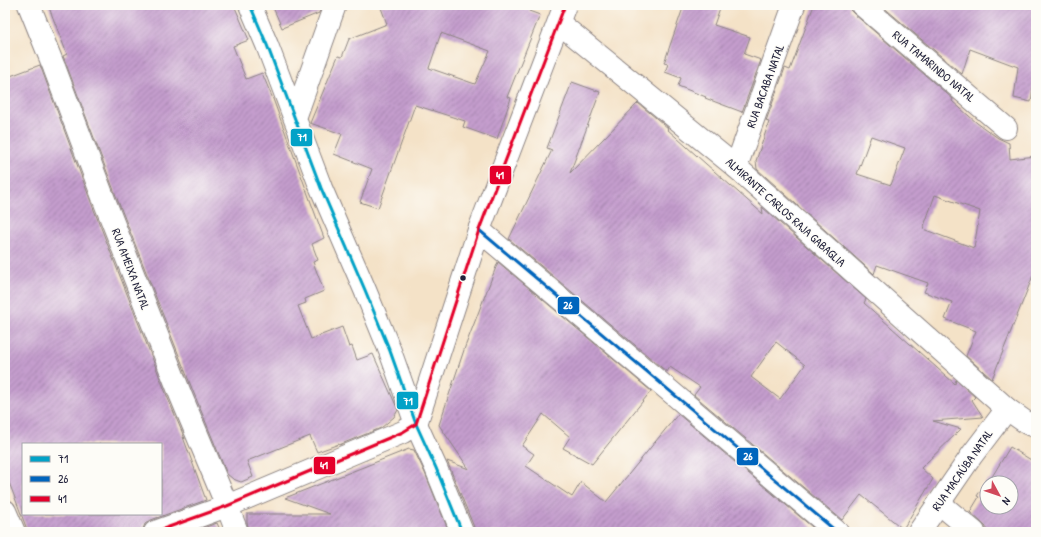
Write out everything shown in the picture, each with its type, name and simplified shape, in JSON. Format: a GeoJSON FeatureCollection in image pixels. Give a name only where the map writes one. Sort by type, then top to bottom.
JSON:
{"type":"FeatureCollection","features":[{"type":"Feature","properties":{"kind":"street","name":"RUA AMEIXA NATAL"},"geometry":{"type":"LineString","coordinates":[[29,5],[181,396],[237,532]]}},
{"type":"Feature","properties":{"kind":"street"},"geometry":{"type":"LineString","coordinates":[[250,5],[321,188],[365,290],[416,424],[462,532]]}},
{"type":"Feature","properties":{"kind":"street"},"geometry":{"type":"LineString","coordinates":[[295,118],[335,5]]}},
{"type":"Feature","properties":{"kind":"street","name":"RUA BACABA NATAL"},"geometry":{"type":"LineString","coordinates":[[736,167],[794,5]]}},
{"type":"Feature","properties":{"kind":"street","name":"RUA TAMARINDO NATAL"},"geometry":{"type":"LineString","coordinates":[[862,5],[1006,128]]}},
{"type":"Feature","properties":{"kind":"street"},"geometry":{"type":"LineString","coordinates":[[156,532],[227,506],[403,432],[416,424],[479,230],[562,14]]}},
{"type":"Feature","properties":{"kind":"street","name":"ALMIRANTE CARLOS RAJA GABAGLIA"},"geometry":{"type":"LineString","coordinates":[[562,14],[1007,409],[1027,423],[1036,426]]}},
{"type":"Feature","properties":{"kind":"street"},"geometry":{"type":"LineString","coordinates":[[479,230],[837,532]]}},
{"type":"Feature","properties":{"kind":"street","name":"RUA MACAÚBA NATAL"},"geometry":{"type":"LineString","coordinates":[[919,532],[972,455],[1007,409]]}},
{"type":"Feature","properties":{"kind":"street"},"geometry":{"type":"LineString","coordinates":[[939,503],[974,532]]}},
{"type":"Feature","properties":{"kind":"street"},"geometry":{"type":"LineString","coordinates":[[5,511],[14,532]]}},
{"type":"Feature","properties":{"kind":"building"},"geometry":{"type":"Polygon","coordinates":[[[48,5],[234,5],[249,40],[233,46],[246,79],[262,73],[324,238],[312,244],[318,260],[313,262],[324,291],[305,299],[306,303],[298,306],[311,339],[342,327],[349,347],[352,346],[357,360],[373,354],[398,410],[394,417],[381,428],[317,452],[310,436],[247,461],[253,477],[241,482],[233,479],[227,474],[118,201],[63,56],[67,54],[48,5]]]}},
{"type":"Feature","properties":{"kind":"building"},"geometry":{"type":"Polygon","coordinates":[[[272,5],[322,5],[319,13],[282,28],[272,5]]]}},
{"type":"Feature","properties":{"kind":"building"},"geometry":{"type":"Polygon","coordinates":[[[380,5],[531,5],[529,11],[540,15],[507,97],[511,98],[497,139],[463,127],[465,121],[415,105],[378,208],[360,202],[372,169],[334,154],[342,134],[310,123],[338,56],[342,57],[349,39],[387,24],[380,5]],[[441,33],[429,68],[475,84],[490,51],[441,33]]]}},
{"type":"Feature","properties":{"kind":"building"},"geometry":{"type":"Polygon","coordinates":[[[684,5],[721,5],[714,25],[750,37],[744,54],[761,60],[742,112],[678,86],[681,78],[665,72],[668,64],[664,63],[684,5]]]}},
{"type":"Feature","properties":{"kind":"building"},"geometry":{"type":"Polygon","coordinates":[[[814,5],[850,5],[850,10],[854,14],[953,99],[952,101],[977,123],[998,138],[1009,143],[1010,159],[1036,156],[1036,268],[992,379],[966,356],[976,331],[945,319],[952,302],[924,292],[928,283],[877,265],[874,274],[757,169],[756,161],[769,122],[766,121],[785,68],[790,70],[814,5]],[[871,136],[857,174],[891,185],[905,148],[871,136]],[[935,195],[923,229],[974,248],[980,211],[935,195]]]}},
{"type":"Feature","properties":{"kind":"building"},"geometry":{"type":"Polygon","coordinates":[[[881,5],[1036,5],[1036,81],[1034,81],[1031,102],[1014,98],[1018,67],[970,49],[962,74],[881,5]]]}},
{"type":"Feature","properties":{"kind":"building"},"geometry":{"type":"Polygon","coordinates":[[[40,65],[94,210],[185,439],[183,437],[206,500],[151,520],[145,524],[143,532],[28,532],[5,472],[5,78],[40,65]]]}},
{"type":"Feature","properties":{"kind":"building"},"geometry":{"type":"Polygon","coordinates":[[[572,82],[600,92],[570,173],[638,103],[668,128],[667,129],[763,214],[762,207],[866,299],[864,303],[955,384],[956,380],[975,397],[972,400],[983,417],[933,421],[961,429],[921,468],[933,479],[903,529],[861,495],[842,520],[694,395],[700,387],[670,367],[667,372],[509,239],[552,150],[547,148],[572,82]],[[776,342],[751,377],[780,399],[805,365],[776,342]]]}},
{"type":"Feature","properties":{"kind":"building"},"geometry":{"type":"Polygon","coordinates":[[[498,262],[651,391],[592,464],[563,448],[570,437],[543,414],[522,446],[534,454],[526,466],[572,497],[581,482],[606,502],[678,414],[818,532],[474,532],[474,527],[447,461],[469,469],[439,425],[465,347],[498,262]]]}},
{"type":"Feature","properties":{"kind":"building"},"geometry":{"type":"Polygon","coordinates":[[[1010,447],[1036,463],[1036,532],[986,532],[986,527],[970,512],[979,497],[979,515],[1019,515],[1019,475],[993,475],[1010,447]]]}},
{"type":"Feature","properties":{"kind":"building"},"geometry":{"type":"Polygon","coordinates":[[[409,449],[414,450],[449,532],[249,532],[247,514],[330,514],[285,498],[409,449]]]}},
{"type":"Feature","properties":{"kind":"building"},"geometry":{"type":"Polygon","coordinates":[[[217,523],[221,532],[192,532],[217,523]]]}},
{"type":"Feature","properties":{"kind":"transit line","name":"71"},"geometry":{"type":"LineString","coordinates":[[250,5],[267,45],[321,188],[365,290],[390,351],[416,424],[462,532]]}},
{"type":"Feature","properties":{"kind":"transit line","name":"41"},"geometry":{"type":"LineString","coordinates":[[155,532],[227,506],[403,432],[416,424],[479,230],[565,5]]}},
{"type":"Feature","properties":{"kind":"transit line","name":"26"},"geometry":{"type":"LineString","coordinates":[[479,230],[837,532]]}}]}
